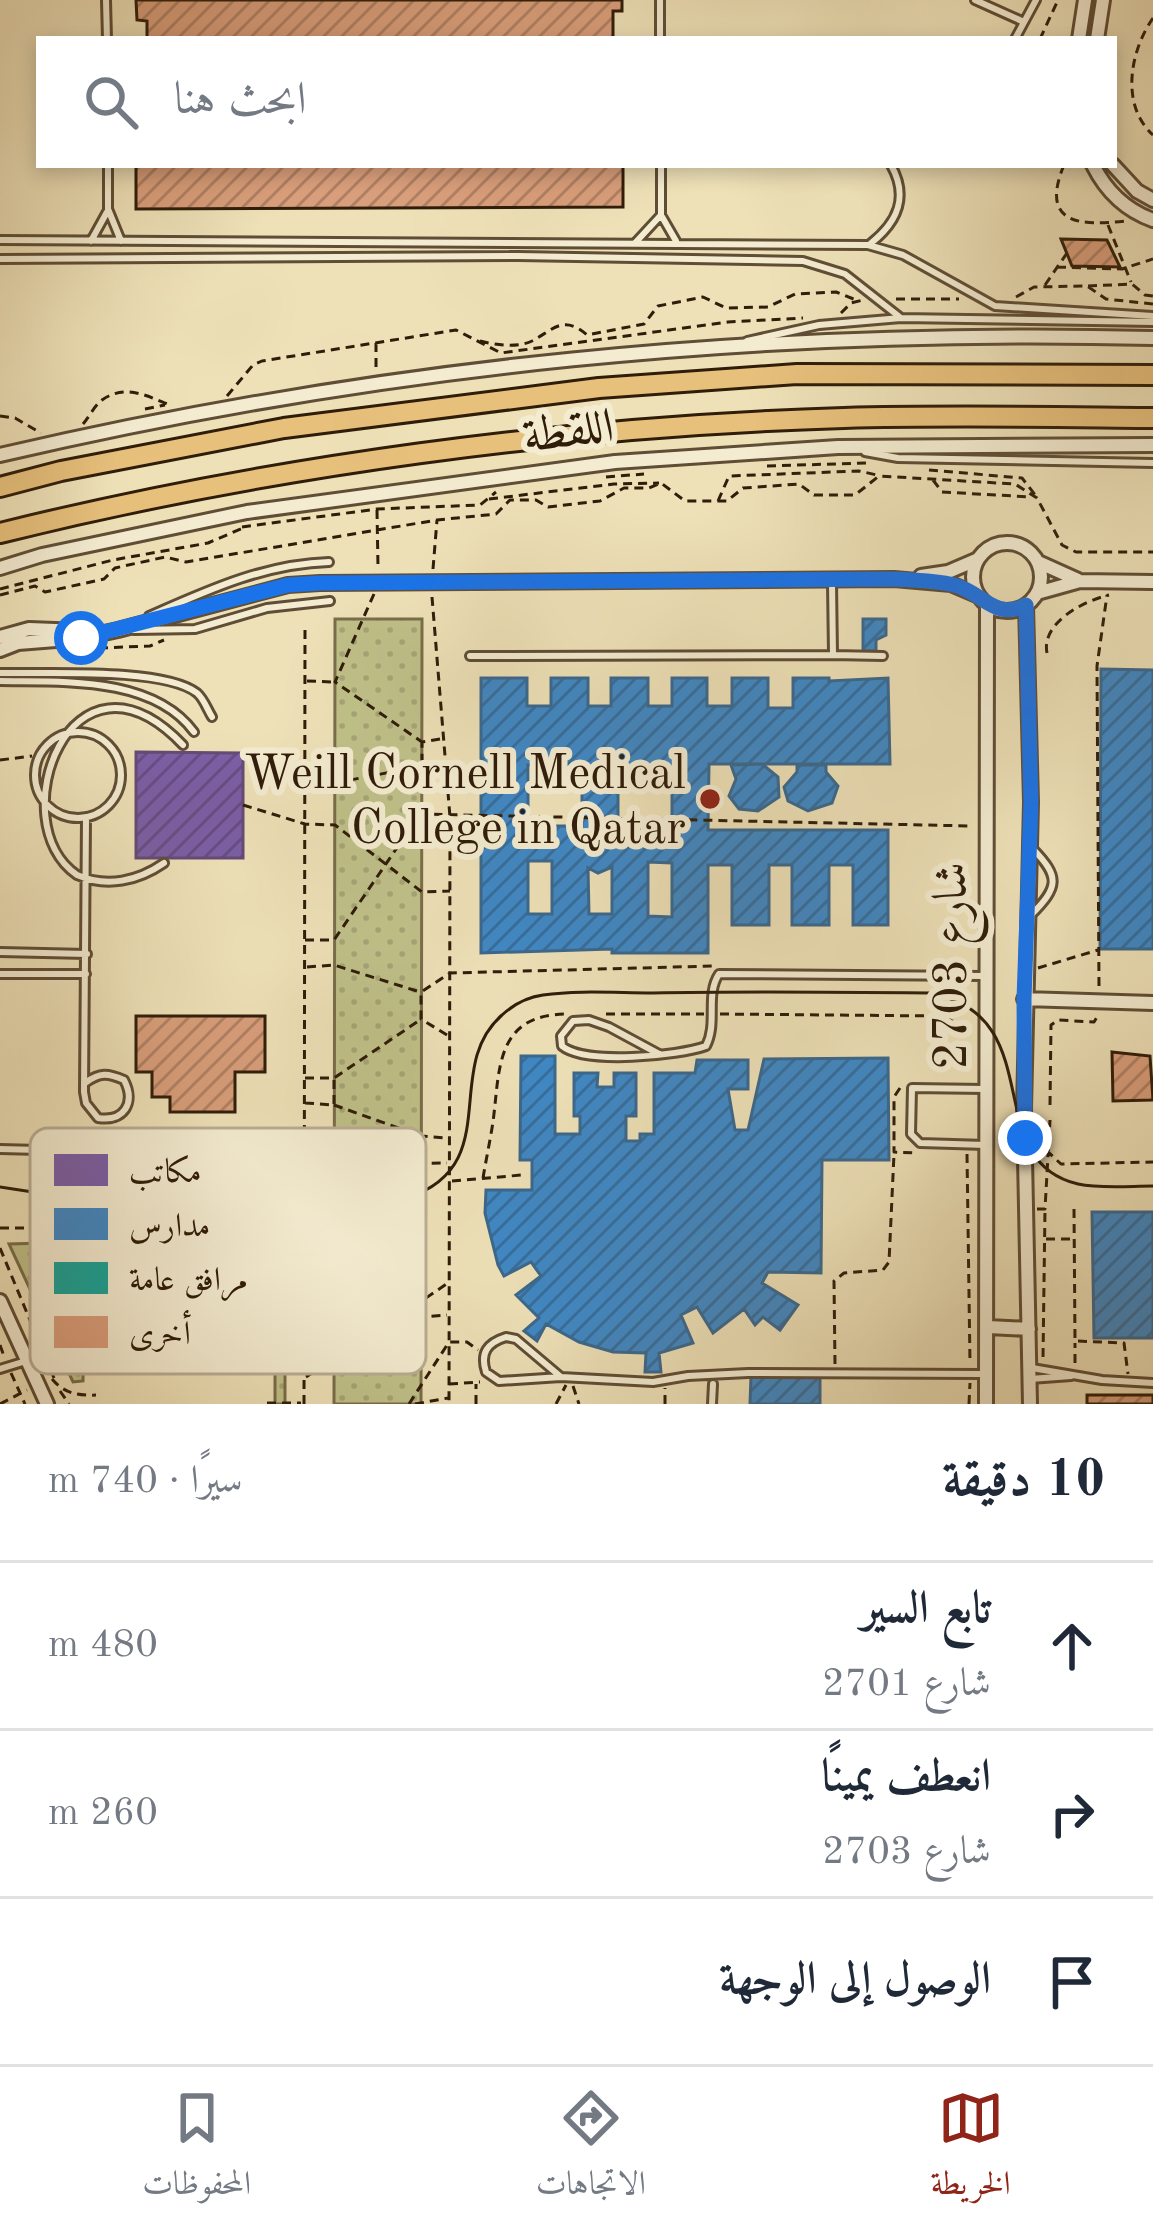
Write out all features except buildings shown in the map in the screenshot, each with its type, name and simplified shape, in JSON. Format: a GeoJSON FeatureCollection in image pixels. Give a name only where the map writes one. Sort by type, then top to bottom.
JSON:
{"type":"FeatureCollection","features":[{"type":"Feature","properties":{"kind":"main road","name":"اللقطة"},"geometry":{"type":"LineString","coordinates":[[0,487],[284,428],[599,388],[797,374],[1153,374]]}},
{"type":"Feature","properties":{"kind":"main road","name":"اللقطة"},"geometry":{"type":"LineString","coordinates":[[0,533],[105,507],[477,447],[818,419],[1153,418]]}},
{"type":"Feature","properties":{"kind":"street"},"geometry":{"type":"LineString","coordinates":[[1079,36],[1085,0]]}},
{"type":"Feature","properties":{"kind":"street"},"geometry":{"type":"LineString","coordinates":[[1097,36],[1103,0]]}},
{"type":"Feature","properties":{"kind":"street"},"geometry":{"type":"LineString","coordinates":[[1095,168],[1123,205],[1150,220]]}},
{"type":"Feature","properties":{"kind":"street"},"geometry":{"type":"LineString","coordinates":[[1116,168],[1137,191],[1153,200]]}},
{"type":"Feature","properties":{"kind":"street","name":"اللقطة"},"geometry":{"type":"LineString","coordinates":[[0,455],[194,412],[541,360],[738,343],[874,338],[1153,338]]}},
{"type":"Feature","properties":{"kind":"street","name":"اللقطة"},"geometry":{"type":"LineString","coordinates":[[0,568],[247,512],[615,462],[838,447],[1153,445]]}},
{"type":"Feature","properties":{"kind":"street"},"geometry":{"type":"LineString","coordinates":[[894,579],[948,572],[977,560],[993,546],[1013,543],[1038,562],[1079,581]]}},
{"type":"Feature","properties":{"kind":"street"},"geometry":{"type":"LineString","coordinates":[[977,560],[973,578],[983,601]]}},
{"type":"Feature","properties":{"kind":"street"},"geometry":{"type":"LineString","coordinates":[[0,650],[18,643],[118,630],[288,585],[894,579],[951,584],[1007,611],[1026,605],[1037,593],[1041,583],[1038,562]]}},
{"type":"Feature","properties":{"kind":"street"},"geometry":{"type":"LineString","coordinates":[[1037,593],[1079,581],[1153,582]]}},
{"type":"Feature","properties":{"kind":"street","name":"شارع 2703"},"geometry":{"type":"LineString","coordinates":[[983,601],[986,1404]]}},
{"type":"Feature","properties":{"kind":"street","name":"شارع 2703"},"geometry":{"type":"LineString","coordinates":[[1026,605],[1029,918],[1024,999],[1029,1328],[1034,1369],[1030,1404]]}},
{"type":"Feature","properties":{"kind":"street"},"geometry":{"type":"LineString","coordinates":[[0,638],[29,629],[118,630]]}},
{"type":"Feature","properties":{"kind":"street"},"geometry":{"type":"LineString","coordinates":[[1024,999],[1153,1003]]}},
{"type":"Feature","properties":{"kind":"street"},"geometry":{"type":"LineString","coordinates":[[0,1301],[30,1369]]}},
{"type":"Feature","properties":{"kind":"street"},"geometry":{"type":"LineString","coordinates":[[988,1328],[1029,1328]]}},
{"type":"Feature","properties":{"kind":"street"},"geometry":{"type":"LineString","coordinates":[[32,1374],[47,1404]]}},
{"type":"Feature","properties":{"kind":"lane"},"geometry":{"type":"LineString","coordinates":[[106,0],[107,36]]}},
{"type":"Feature","properties":{"kind":"lane"},"geometry":{"type":"LineString","coordinates":[[660,0],[660,36]]}},
{"type":"Feature","properties":{"kind":"lane"},"geometry":{"type":"LineString","coordinates":[[974,0],[1024,22]]}},
{"type":"Feature","properties":{"kind":"lane"},"geometry":{"type":"LineString","coordinates":[[1017,36],[1036,0]]}},
{"type":"Feature","properties":{"kind":"lane"},"geometry":{"type":"LineString","coordinates":[[108,168],[108,209],[121,241]]}},
{"type":"Feature","properties":{"kind":"lane"},"geometry":{"type":"LineString","coordinates":[[661,168],[661,215],[677,243]]}},
{"type":"Feature","properties":{"kind":"lane"},"geometry":{"type":"LineString","coordinates":[[868,245],[888,228],[900,206],[899,180],[893,168]]}},
{"type":"Feature","properties":{"kind":"lane"},"geometry":{"type":"LineString","coordinates":[[91,241],[108,209]]}},
{"type":"Feature","properties":{"kind":"lane"},"geometry":{"type":"LineString","coordinates":[[636,242],[661,215]]}},
{"type":"Feature","properties":{"kind":"lane"},"geometry":{"type":"LineString","coordinates":[[0,240],[868,245],[903,255],[979,299],[1010,308],[1153,319]]}},
{"type":"Feature","properties":{"kind":"lane"},"geometry":{"type":"LineString","coordinates":[[0,259],[518,256],[803,261],[845,274],[901,318]]}},
{"type":"Feature","properties":{"kind":"lane"},"geometry":{"type":"LineString","coordinates":[[1010,308],[1010,319]]}},
{"type":"Feature","properties":{"kind":"lane"},"geometry":{"type":"LineString","coordinates":[[738,343],[819,325],[901,318],[1153,319]]}},
{"type":"Feature","properties":{"kind":"lane"},"geometry":{"type":"LineString","coordinates":[[838,447],[898,458],[1153,463]]}},
{"type":"Feature","properties":{"kind":"lane"},"geometry":{"type":"LineString","coordinates":[[118,630],[246,575],[329,562]]}},
{"type":"Feature","properties":{"kind":"lane"},"geometry":{"type":"LineString","coordinates":[[832,579],[833,655]]}},
{"type":"Feature","properties":{"kind":"lane"},"geometry":{"type":"LineString","coordinates":[[118,630],[196,629],[267,608],[330,602]]}},
{"type":"Feature","properties":{"kind":"lane"},"geometry":{"type":"LineString","coordinates":[[470,656],[883,656]]}},
{"type":"Feature","properties":{"kind":"lane"},"geometry":{"type":"LineString","coordinates":[[0,677],[124,676],[172,681],[199,694],[212,717]]}},
{"type":"Feature","properties":{"kind":"lane"},"geometry":{"type":"LineString","coordinates":[[0,677],[92,683],[119,690],[173,712],[194,732]]}},
{"type":"Feature","properties":{"kind":"lane"},"geometry":{"type":"LineString","coordinates":[[66,720],[90,710],[130,710],[155,721],[183,746]]}},
{"type":"Feature","properties":{"kind":"lane"},"geometry":{"type":"LineString","coordinates":[[26,772],[55,728]]}},
{"type":"Feature","properties":{"kind":"lane"},"geometry":{"type":"LineString","coordinates":[[68,734],[96,736],[111,748],[121,775],[117,794],[101,812],[86,817],[56,812],[42,798],[35,779],[35,758],[68,734]]}},
{"type":"Feature","properties":{"kind":"lane"},"geometry":{"type":"LineString","coordinates":[[85,1083],[96,1075],[109,1074],[124,1080],[130,1102],[125,1112],[111,1120],[91,1113],[86,1103],[85,1083],[87,954],[86,817]]}},
{"type":"Feature","properties":{"kind":"lane"},"geometry":{"type":"LineString","coordinates":[[1029,845],[1052,868],[1054,880],[1050,896],[1029,918]]}},
{"type":"Feature","properties":{"kind":"lane"},"geometry":{"type":"LineString","coordinates":[[41,849],[86,879],[127,880],[164,863]]}},
{"type":"Feature","properties":{"kind":"lane"},"geometry":{"type":"LineString","coordinates":[[0,952],[87,954]]}},
{"type":"Feature","properties":{"kind":"lane"},"geometry":{"type":"LineString","coordinates":[[0,974],[87,974]]}},
{"type":"Feature","properties":{"kind":"lane"},"geometry":{"type":"LineString","coordinates":[[658,1054],[589,1020],[573,1021],[564,1029],[562,1046],[569,1052],[658,1054],[686,1053],[706,1046],[712,1033],[713,982],[719,974],[984,976]]}},
{"type":"Feature","properties":{"kind":"lane"},"geometry":{"type":"LineString","coordinates":[[986,1090],[912,1088],[911,1134],[914,1141],[986,1145]]}},
{"type":"Feature","properties":{"kind":"lane"},"geometry":{"type":"LineString","coordinates":[[0,1149],[30,1150]]}},
{"type":"Feature","properties":{"kind":"lane"},"geometry":{"type":"LineString","coordinates":[[566,1378],[516,1339],[495,1340],[483,1355],[485,1372],[499,1381],[986,1374]]}},
{"type":"Feature","properties":{"kind":"lane"},"geometry":{"type":"LineString","coordinates":[[0,1369],[26,1360]]}},
{"type":"Feature","properties":{"kind":"lane"},"geometry":{"type":"LineString","coordinates":[[1034,1369],[1153,1383]]}},
{"type":"Feature","properties":{"kind":"lane"},"geometry":{"type":"LineString","coordinates":[[712,1404],[713,1384]]}},
{"type":"Feature","properties":{"kind":"path"},"geometry":{"type":"LineString","coordinates":[[1041,36],[1058,0]]}},
{"type":"Feature","properties":{"kind":"path"},"geometry":{"type":"LineString","coordinates":[[1153,18],[1137,48],[1132,82],[1139,115],[1153,135]]}},
{"type":"Feature","properties":{"kind":"path"},"geometry":{"type":"LineString","coordinates":[[1063,168],[1057,195],[1064,217],[1072,222],[1150,220]]}},
{"type":"Feature","properties":{"kind":"path"},"geometry":{"type":"LineString","coordinates":[[1108,223],[1132,284],[1145,296],[1153,296]]}},
{"type":"Feature","properties":{"kind":"path"},"geometry":{"type":"LineString","coordinates":[[1044,287],[1066,253]]}},
{"type":"Feature","properties":{"kind":"path"},"geometry":{"type":"LineString","coordinates":[[1057,267],[1123,269],[1153,259]]}},
{"type":"Feature","properties":{"kind":"path"},"geometry":{"type":"LineString","coordinates":[[1011,298],[1034,287],[1132,284]]}},
{"type":"Feature","properties":{"kind":"path"},"geometry":{"type":"LineString","coordinates":[[1087,286],[1106,299],[1153,304]]}},
{"type":"Feature","properties":{"kind":"path"},"geometry":{"type":"LineString","coordinates":[[477,340],[497,345],[529,342],[548,328],[568,325],[587,334],[634,327],[644,324],[658,305],[693,298],[726,308],[768,307],[795,294],[836,292],[857,300],[979,299]]}},
{"type":"Feature","properties":{"kind":"path"},"geometry":{"type":"LineString","coordinates":[[1145,296],[1145,303]]}},
{"type":"Feature","properties":{"kind":"path"},"geometry":{"type":"LineString","coordinates":[[829,318],[857,300]]}},
{"type":"Feature","properties":{"kind":"path"},"geometry":{"type":"LineString","coordinates":[[226,396],[253,365],[262,362],[456,331],[501,353],[728,322],[813,318]]}},
{"type":"Feature","properties":{"kind":"path"},"geometry":{"type":"LineString","coordinates":[[376,343],[376,383]]}},
{"type":"Feature","properties":{"kind":"path"},"geometry":{"type":"LineString","coordinates":[[76,426],[85,423],[100,400],[109,396],[140,391],[172,406]]}},
{"type":"Feature","properties":{"kind":"path"},"geometry":{"type":"LineString","coordinates":[[0,416],[15,418],[43,434]]}},
{"type":"Feature","properties":{"kind":"path"},"geometry":{"type":"LineString","coordinates":[[752,466],[883,465]]}},
{"type":"Feature","properties":{"kind":"path"},"geometry":{"type":"LineString","coordinates":[[718,501],[730,467]]}},
{"type":"Feature","properties":{"kind":"path"},"geometry":{"type":"LineString","coordinates":[[924,469],[1022,478],[1063,545],[1076,552],[1153,552]]}},
{"type":"Feature","properties":{"kind":"path"},"geometry":{"type":"LineString","coordinates":[[729,476],[859,471],[1015,484],[1037,497]]}},
{"type":"Feature","properties":{"kind":"path"},"geometry":{"type":"LineString","coordinates":[[579,480],[644,474]]}},
{"type":"Feature","properties":{"kind":"path"},"geometry":{"type":"LineString","coordinates":[[489,499],[661,483],[685,501],[727,501],[743,488],[799,484],[814,495],[855,495],[879,476]]}},
{"type":"Feature","properties":{"kind":"path"},"geometry":{"type":"LineString","coordinates":[[932,479],[942,492],[1037,497]]}},
{"type":"Feature","properties":{"kind":"path"},"geometry":{"type":"LineString","coordinates":[[0,592],[35,586],[44,592],[104,579],[115,568],[165,557],[186,562],[496,514],[510,500],[536,500],[548,507],[600,501],[624,488],[661,483]]}},
{"type":"Feature","properties":{"kind":"path"},"geometry":{"type":"LineString","coordinates":[[198,536],[377,509],[480,505],[506,487]]}},
{"type":"Feature","properties":{"kind":"path"},"geometry":{"type":"LineString","coordinates":[[335,682],[378,582],[377,509]]}},
{"type":"Feature","properties":{"kind":"path"},"geometry":{"type":"LineString","coordinates":[[412,1404],[449,1401],[450,817],[431,582],[437,520]]}},
{"type":"Feature","properties":{"kind":"path"},"geometry":{"type":"LineString","coordinates":[[0,592],[113,560],[208,542],[244,527]]}},
{"type":"Feature","properties":{"kind":"path"},"geometry":{"type":"LineString","coordinates":[[84,559],[152,544]]}},
{"type":"Feature","properties":{"kind":"path"},"geometry":{"type":"LineString","coordinates":[[1099,994],[1097,666],[1108,596]]}},
{"type":"Feature","properties":{"kind":"path"},"geometry":{"type":"LineString","coordinates":[[1047,653],[1048,632],[1084,604],[1117,596]]}},
{"type":"Feature","properties":{"kind":"path"},"geometry":{"type":"LineString","coordinates":[[305,626],[305,1128]]}},
{"type":"Feature","properties":{"kind":"path"},"geometry":{"type":"LineString","coordinates":[[83,650],[160,644],[163,630]]}},
{"type":"Feature","properties":{"kind":"path"},"geometry":{"type":"LineString","coordinates":[[305,681],[335,682],[422,742],[442,739]]}},
{"type":"Feature","properties":{"kind":"path"},"geometry":{"type":"LineString","coordinates":[[422,742],[422,766]]}},
{"type":"Feature","properties":{"kind":"path"},"geometry":{"type":"LineString","coordinates":[[0,760],[35,758]]}},
{"type":"Feature","properties":{"kind":"path"},"geometry":{"type":"LineString","coordinates":[[305,782],[334,783],[444,765]]}},
{"type":"Feature","properties":{"kind":"path"},"geometry":{"type":"LineString","coordinates":[[243,806],[305,824],[334,825],[422,892],[450,891]]}},
{"type":"Feature","properties":{"kind":"path"},"geometry":{"type":"LineString","coordinates":[[305,940],[334,940],[417,816],[985,826]]}},
{"type":"Feature","properties":{"kind":"path"},"geometry":{"type":"LineString","coordinates":[[1027,970],[1100,949]]}},
{"type":"Feature","properties":{"kind":"path"},"geometry":{"type":"LineString","coordinates":[[923,965],[968,964]]}},
{"type":"Feature","properties":{"kind":"path"},"geometry":{"type":"LineString","coordinates":[[305,967],[334,965],[422,992]]}},
{"type":"Feature","properties":{"kind":"path"},"geometry":{"type":"LineString","coordinates":[[422,992],[450,973],[720,966]]}},
{"type":"Feature","properties":{"kind":"path"},"geometry":{"type":"LineString","coordinates":[[422,992],[422,1019]]}},
{"type":"Feature","properties":{"kind":"path"},"geometry":{"type":"LineString","coordinates":[[1050,1105],[1051,1025],[1058,1020],[1094,1022],[1099,1009]]}},
{"type":"Feature","properties":{"kind":"path"},"geometry":{"type":"LineString","coordinates":[[483,1178],[494,1120],[495,1082],[507,1040],[526,1024],[548,1015],[569,1014]]}},
{"type":"Feature","properties":{"kind":"path"},"geometry":{"type":"LineString","coordinates":[[590,1014],[941,1016],[968,1028]]}},
{"type":"Feature","properties":{"kind":"path"},"geometry":{"type":"LineString","coordinates":[[548,1015],[564,1029]]}},
{"type":"Feature","properties":{"kind":"path"},"geometry":{"type":"LineString","coordinates":[[422,1019],[450,1036]]}},
{"type":"Feature","properties":{"kind":"path"},"geometry":{"type":"LineString","coordinates":[[305,1078],[334,1078],[422,1019]]}},
{"type":"Feature","properties":{"kind":"path"},"geometry":{"type":"LineString","coordinates":[[334,1078],[334,1105]]}},
{"type":"Feature","properties":{"kind":"path"},"geometry":{"type":"LineString","coordinates":[[836,1374],[834,1281],[844,1274],[888,1267],[894,1097],[899,1088],[912,1088]]}},
{"type":"Feature","properties":{"kind":"path"},"geometry":{"type":"LineString","coordinates":[[305,1103],[334,1105],[399,1128]]}},
{"type":"Feature","properties":{"kind":"path"},"geometry":{"type":"LineString","coordinates":[[1034,1369],[1050,1120]]}},
{"type":"Feature","properties":{"kind":"path"},"geometry":{"type":"LineString","coordinates":[[426,1136],[450,1138]]}},
{"type":"Feature","properties":{"kind":"path"},"geometry":{"type":"LineString","coordinates":[[1046,1150],[1061,1164],[1153,1162]]}},
{"type":"Feature","properties":{"kind":"path"},"geometry":{"type":"LineString","coordinates":[[895,1152],[932,1153]]}},
{"type":"Feature","properties":{"kind":"path"},"geometry":{"type":"LineString","coordinates":[[951,1154],[970,1155],[970,1366]]}},
{"type":"Feature","properties":{"kind":"path"},"geometry":{"type":"LineString","coordinates":[[426,1163],[449,1163]]}},
{"type":"Feature","properties":{"kind":"path"},"geometry":{"type":"LineString","coordinates":[[450,1181],[522,1175]]}},
{"type":"Feature","properties":{"kind":"path"},"geometry":{"type":"LineString","coordinates":[[1035,1209],[1045,1209]]}},
{"type":"Feature","properties":{"kind":"path"},"geometry":{"type":"LineString","coordinates":[[1073,1376],[1074,1209]]}},
{"type":"Feature","properties":{"kind":"path"},"geometry":{"type":"LineString","coordinates":[[1045,1239],[1075,1239]]}},
{"type":"Feature","properties":{"kind":"path"},"geometry":{"type":"LineString","coordinates":[[0,1248],[30,1320]]}},
{"type":"Feature","properties":{"kind":"path"},"geometry":{"type":"LineString","coordinates":[[426,1298],[449,1282]]}},
{"type":"Feature","properties":{"kind":"path"},"geometry":{"type":"LineString","coordinates":[[426,1316],[449,1315]]}},
{"type":"Feature","properties":{"kind":"path"},"geometry":{"type":"LineString","coordinates":[[1075,1341],[1124,1343],[1129,1382]]}},
{"type":"Feature","properties":{"kind":"path"},"geometry":{"type":"LineString","coordinates":[[449,1342],[467,1342],[483,1355]]}},
{"type":"Feature","properties":{"kind":"path"},"geometry":{"type":"LineString","coordinates":[[412,1404],[449,1342]]}},
{"type":"Feature","properties":{"kind":"path"},"geometry":{"type":"LineString","coordinates":[[52,1374],[69,1404]]}},
{"type":"Feature","properties":{"kind":"path"},"geometry":{"type":"LineString","coordinates":[[267,1402],[304,1403],[304,1374]]}},
{"type":"Feature","properties":{"kind":"path"},"geometry":{"type":"LineString","coordinates":[[304,1378],[310,1374]]}},
{"type":"Feature","properties":{"kind":"path"},"geometry":{"type":"LineString","coordinates":[[0,1403],[54,1378]]}},
{"type":"Feature","properties":{"kind":"path"},"geometry":{"type":"LineString","coordinates":[[556,1404],[566,1378]]}},
{"type":"Feature","properties":{"kind":"path"},"geometry":{"type":"LineString","coordinates":[[566,1378],[580,1404]]}},
{"type":"Feature","properties":{"kind":"path"},"geometry":{"type":"LineString","coordinates":[[449,1384],[499,1381]]}},
{"type":"Feature","properties":{"kind":"path"},"geometry":{"type":"LineString","coordinates":[[665,1381],[665,1404]]}},
{"type":"Feature","properties":{"kind":"path"},"geometry":{"type":"LineString","coordinates":[[476,1382],[476,1404]]}},
{"type":"Feature","properties":{"kind":"path"},"geometry":{"type":"LineString","coordinates":[[969,1404],[970,1383]]}},
{"type":"Feature","properties":{"kind":"path"},"geometry":{"type":"LineString","coordinates":[[58,1388],[77,1396],[96,1394]]}},
{"type":"Feature","properties":{"kind":"green space"},"geometry":{"type":"Polygon","coordinates":[[[335,619],[422,619],[421,1128],[334,1128],[335,619]]]}},
{"type":"Feature","properties":{"kind":"green space"},"geometry":{"type":"Polygon","coordinates":[[[30,1243],[30,1289],[9,1244],[30,1243]]]}},
{"type":"Feature","properties":{"kind":"green space"},"geometry":{"type":"Polygon","coordinates":[[[69,1374],[83,1374],[83,1381],[73,1382],[69,1374]]]}},
{"type":"Feature","properties":{"kind":"green space"},"geometry":{"type":"Polygon","coordinates":[[[275,1374],[285,1374],[285,1404],[275,1404],[275,1374]]]}},
{"type":"Feature","properties":{"kind":"green space"},"geometry":{"type":"Polygon","coordinates":[[[334,1374],[421,1374],[421,1404],[334,1404],[334,1374]]]}},
{"type":"Feature","properties":{"kind":"tram line"},"geometry":{"type":"LineString","coordinates":[[426,1188],[455,1163],[464,1140],[475,1061],[484,1037],[516,1005],[537,996],[570,993],[756,992],[929,993],[967,1007],[990,1029],[1004,1057],[1019,1119],[1030,1147],[1048,1170],[1087,1186],[1153,1186]]}},
{"type":"Feature","properties":{"kind":"tram line"},"geometry":{"type":"LineString","coordinates":[[0,1187],[30,1192]]}},
{"type":"Feature","properties":{"kind":"place","name":"Weill Cornell Medical College in Qatar"},"geometry":{"type":"Point","coordinates":[710,799]}},
{"type":"Feature","properties":{"kind":"route"},"geometry":{"type":"LineString","coordinates":[[81,638],[288,585],[320,583],[894,579],[951,584],[1007,611],[1026,605],[1031,802],[1025,1138]]}}]}
